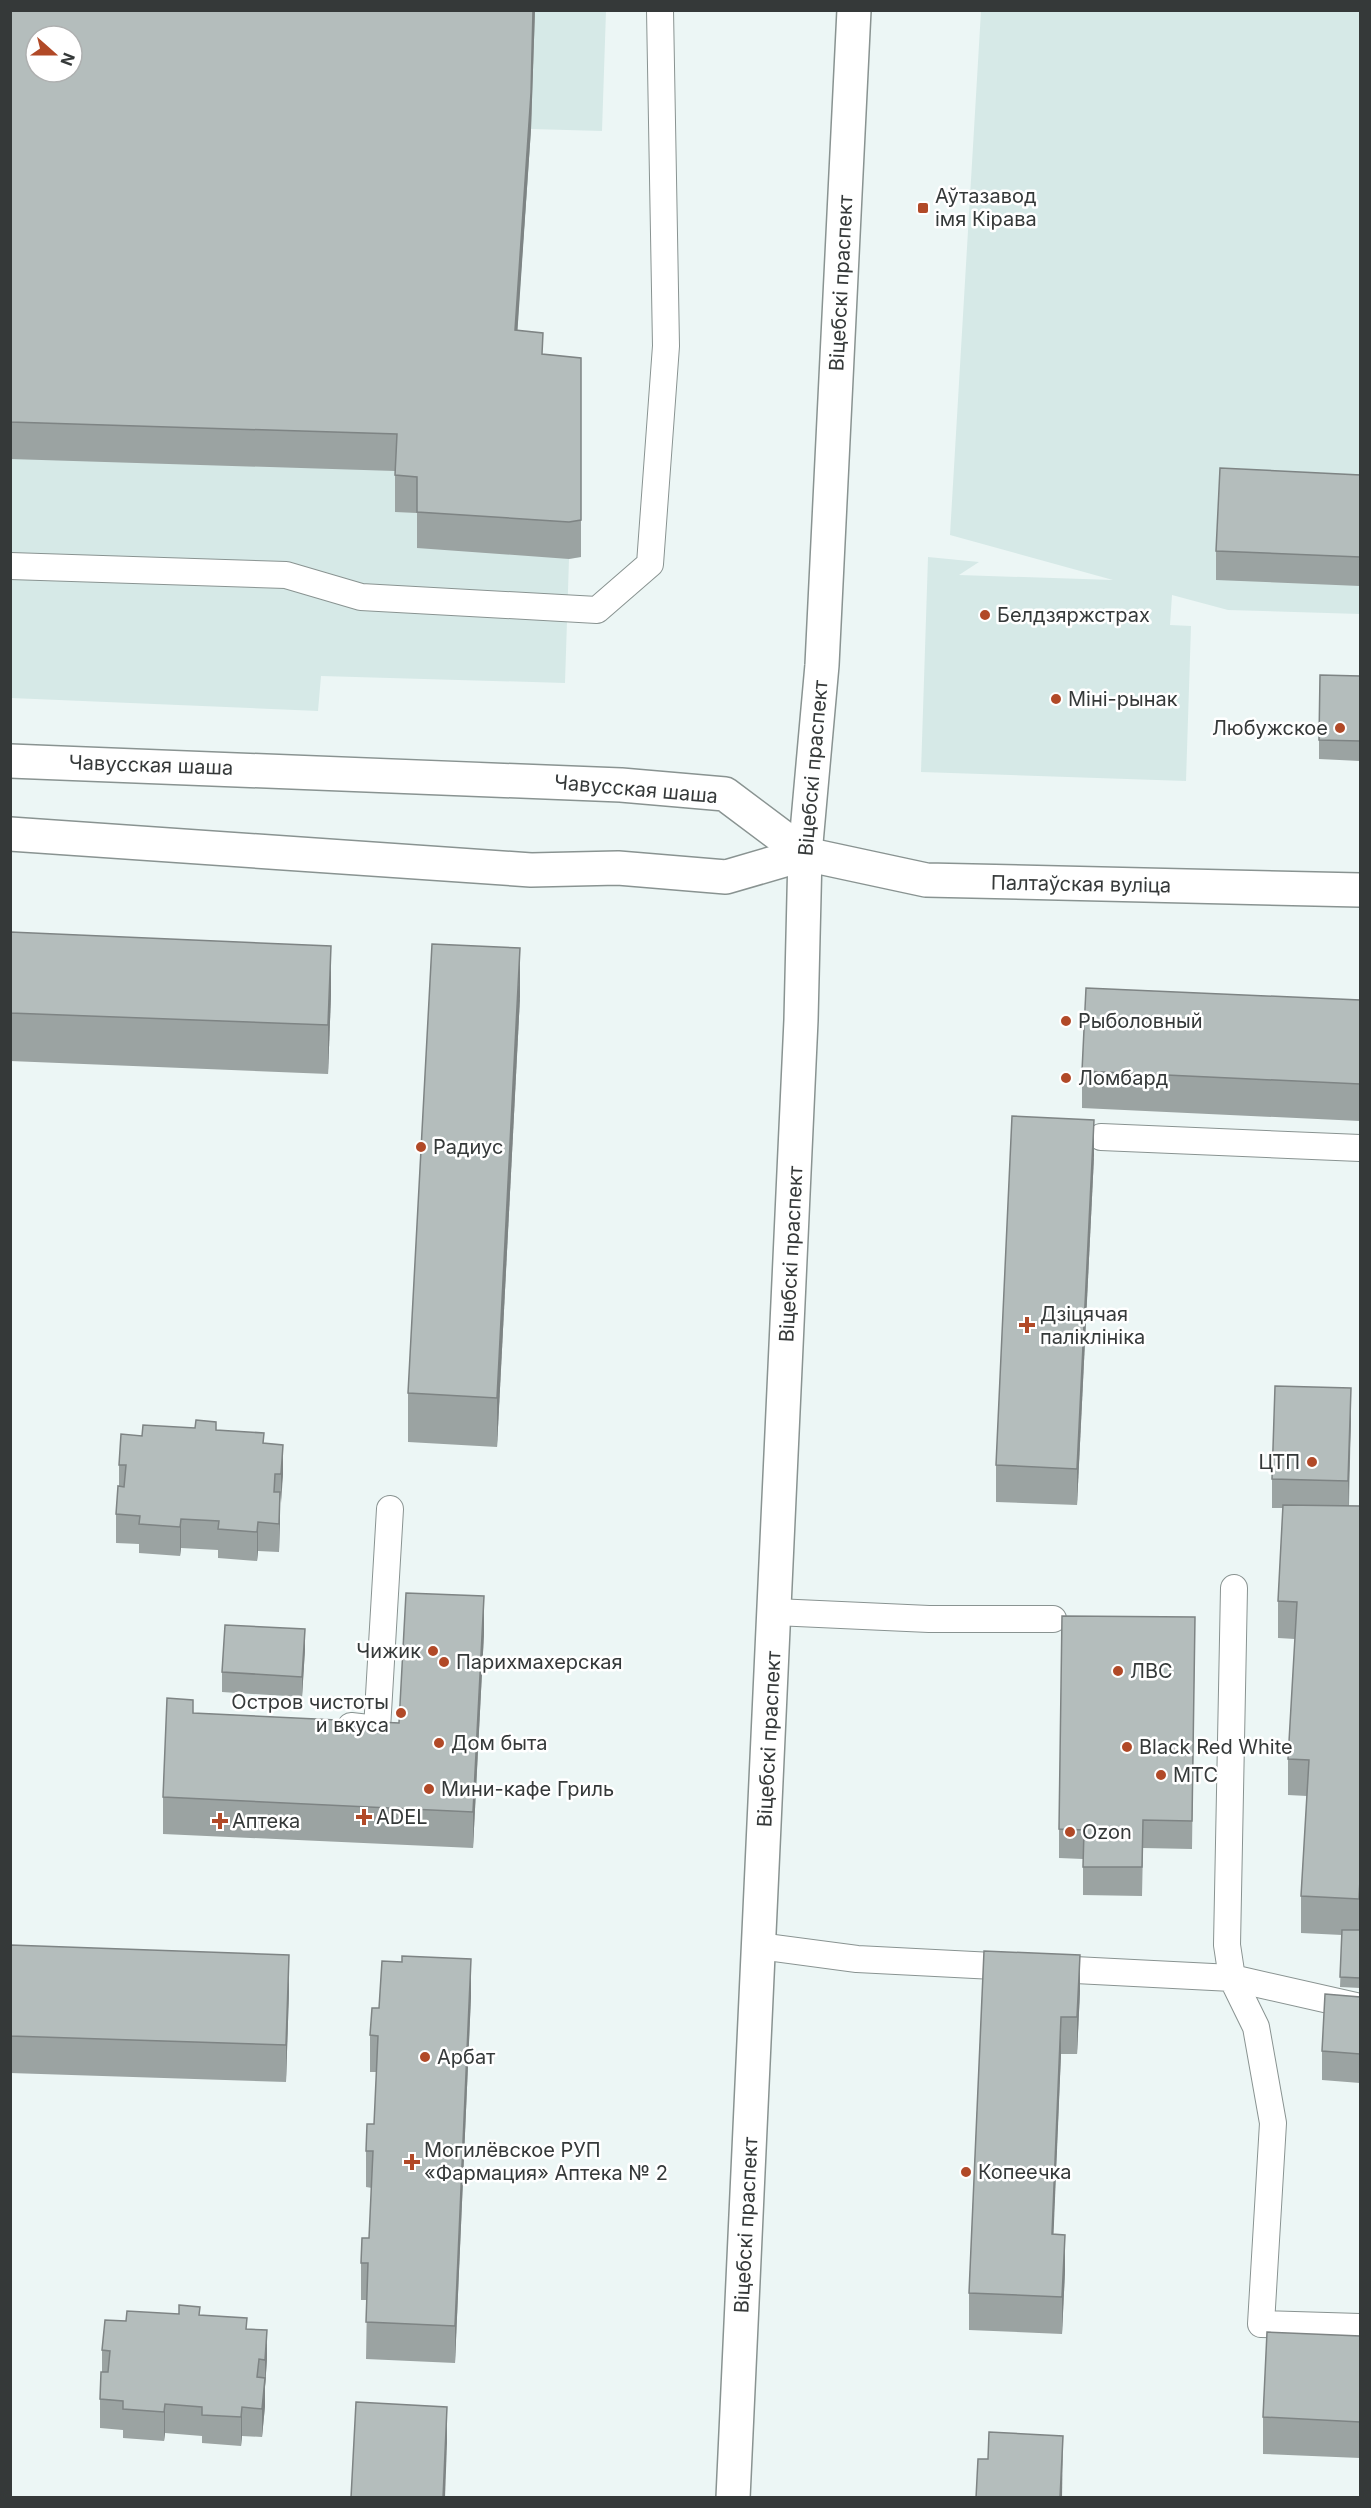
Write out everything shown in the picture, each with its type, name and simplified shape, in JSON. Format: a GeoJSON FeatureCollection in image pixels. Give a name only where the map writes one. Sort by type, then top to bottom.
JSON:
{"type":"FeatureCollection","features":[{"type":"Feature","properties":{"kind":"main road","name":"Віцебскі праспект"},"geometry":{"type":"LineString","coordinates":[[733,2498],[801,1020],[805,854],[822,665],[854,10]]}},
{"type":"Feature","properties":{"kind":"main road","name":"Чавусская шаша"},"geometry":{"type":"LineString","coordinates":[[10,761],[226,767],[621,785],[725,794],[805,854]]}},
{"type":"Feature","properties":{"kind":"main road"},"geometry":{"type":"LineString","coordinates":[[10,834],[531,870],[618,868],[726,877],[805,854]]}},
{"type":"Feature","properties":{"kind":"main road","name":"Палтаўская вуліца"},"geometry":{"type":"LineString","coordinates":[[805,854],[926,880],[1360,890]]}},
{"type":"Feature","properties":{"kind":"lane"},"geometry":{"type":"LineString","coordinates":[[10,566],[286,575],[362,597],[597,610],[650,564],[666,346],[660,10]]}},
{"type":"Feature","properties":{"kind":"lane"},"geometry":{"type":"LineString","coordinates":[[1101,1137],[1360,1148]]}},
{"type":"Feature","properties":{"kind":"lane"},"geometry":{"type":"LineString","coordinates":[[331,1725],[377,1728],[390,1509]]}},
{"type":"Feature","properties":{"kind":"lane"},"geometry":{"type":"LineString","coordinates":[[1234,1588],[1227,1945],[1232,1978],[1256,2028],[1273,2123],[1261,2324],[1360,2327]]}},
{"type":"Feature","properties":{"kind":"lane"},"geometry":{"type":"LineString","coordinates":[[775,1612],[929,1618],[1053,1618]]}},
{"type":"Feature","properties":{"kind":"lane"},"geometry":{"type":"LineString","coordinates":[[759,1946],[857,1959],[1232,1978],[1360,2007]]}},
{"type":"Feature","properties":{"kind":"shaded area"},"geometry":{"type":"Polygon","coordinates":[[[11,11],[606,11],[602,131],[531,129],[515,367],[542,391],[581,394],[581,557],[569,559],[565,683],[321,676],[318,711],[11,698],[11,11]]]}},
{"type":"Feature","properties":{"kind":"shaded area"},"geometry":{"type":"Polygon","coordinates":[[[981,11],[1360,11],[1360,614],[1228,610],[1172,595],[1170,625],[1191,626],[1186,781],[921,772],[928,557],[979,562],[959,575],[1113,580],[950,535],[981,11]]]}},
{"type":"Feature","properties":{"kind":"building"},"geometry":{"type":"Polygon","coordinates":[[[10,10],[533,10],[531,93],[515,330],[543,333],[542,354],[581,358],[581,520],[569,522],[417,512],[417,477],[395,475],[397,434],[10,422],[10,10]]]}},
{"type":"Feature","properties":{"kind":"building"},"geometry":{"type":"Polygon","coordinates":[[[1220,468],[1360,475],[1360,557],[1216,551],[1220,468]]]}},
{"type":"Feature","properties":{"kind":"building","name":"Любужское"},"geometry":{"type":"Polygon","coordinates":[[[1320,675],[1360,676],[1360,741],[1319,740],[1320,675]]]}},
{"type":"Feature","properties":{"kind":"building"},"geometry":{"type":"Polygon","coordinates":[[[10,932],[331,946],[328,1025],[10,1013],[10,932]]]}},
{"type":"Feature","properties":{"kind":"building"},"geometry":{"type":"Polygon","coordinates":[[[432,944],[520,948],[497,1398],[408,1393],[432,944]]]}},
{"type":"Feature","properties":{"kind":"building"},"geometry":{"type":"Polygon","coordinates":[[[1086,988],[1360,1000],[1360,1084],[1082,1071],[1086,988]]]}},
{"type":"Feature","properties":{"kind":"building"},"geometry":{"type":"Polygon","coordinates":[[[1012,1116],[1094,1120],[1077,1469],[996,1465],[1012,1116]]]}},
{"type":"Feature","properties":{"kind":"building","name":"ЦТП"},"geometry":{"type":"Polygon","coordinates":[[[1275,1386],[1351,1388],[1348,1481],[1272,1479],[1275,1386]]]}},
{"type":"Feature","properties":{"kind":"building"},"geometry":{"type":"Polygon","coordinates":[[[196,1420],[216,1422],[216,1430],[264,1433],[263,1443],[283,1445],[281,1474],[275,1474],[274,1492],[280,1492],[279,1524],[258,1522],[257,1532],[218,1529],[219,1521],[181,1519],[180,1527],[139,1524],[140,1516],[116,1514],[118,1486],[124,1487],[126,1465],[119,1465],[121,1434],[142,1436],[143,1425],[195,1428],[196,1420]]]}},
{"type":"Feature","properties":{"kind":"building"},"geometry":{"type":"Polygon","coordinates":[[[1283,1505],[1360,1506],[1359,1899],[1301,1896],[1309,1760],[1288,1759],[1297,1602],[1278,1601],[1283,1505]]]}},
{"type":"Feature","properties":{"kind":"building","name":"Дом быта"},"geometry":{"type":"Polygon","coordinates":[[[406,1593],[484,1596],[473,1812],[163,1797],[167,1698],[193,1700],[193,1713],[399,1723],[406,1593]]]}},
{"type":"Feature","properties":{"kind":"building","name":"Black Red White"},"geometry":{"type":"Polygon","coordinates":[[[1062,1616],[1195,1617],[1192,1821],[1143,1820],[1142,1867],[1083,1867],[1084,1830],[1059,1829],[1062,1616]]]}},
{"type":"Feature","properties":{"kind":"building"},"geometry":{"type":"Polygon","coordinates":[[[225,1625],[305,1629],[302,1677],[222,1672],[225,1625]]]}},
{"type":"Feature","properties":{"kind":"building"},"geometry":{"type":"Polygon","coordinates":[[[1342,1930],[1360,1930],[1360,1978],[1340,1977],[1342,1930]]]}},
{"type":"Feature","properties":{"kind":"building"},"geometry":{"type":"Polygon","coordinates":[[[10,1945],[289,1955],[286,2045],[10,2036],[10,1945]]]}},
{"type":"Feature","properties":{"kind":"building"},"geometry":{"type":"Polygon","coordinates":[[[984,1951],[1080,1955],[1077,2017],[1061,2017],[1052,2234],[1065,2235],[1062,2297],[969,2293],[984,1951]]]}},
{"type":"Feature","properties":{"kind":"building"},"geometry":{"type":"Polygon","coordinates":[[[402,1956],[471,1959],[455,2326],[366,2322],[368,2263],[361,2263],[362,2238],[369,2238],[373,2151],[366,2151],[367,2124],[374,2124],[378,2036],[370,2035],[372,2008],[379,2008],[382,1961],[402,1962],[402,1956]]]}},
{"type":"Feature","properties":{"kind":"building"},"geometry":{"type":"Polygon","coordinates":[[[1325,1994],[1360,1997],[1360,2054],[1322,2051],[1325,1994]]]}},
{"type":"Feature","properties":{"kind":"building"},"geometry":{"type":"Polygon","coordinates":[[[179,2305],[200,2307],[199,2315],[247,2318],[246,2329],[267,2330],[265,2360],[259,2359],[257,2377],[265,2378],[262,2409],[242,2407],[241,2417],[202,2415],[202,2407],[165,2404],[164,2412],[123,2409],[123,2401],[100,2399],[101,2372],[108,2372],[110,2351],[102,2350],[105,2320],[126,2321],[127,2311],[179,2314],[179,2305]]]}},
{"type":"Feature","properties":{"kind":"building"},"geometry":{"type":"Polygon","coordinates":[[[1267,2332],[1360,2336],[1360,2422],[1263,2417],[1267,2332]]]}},
{"type":"Feature","properties":{"kind":"building"},"geometry":{"type":"Polygon","coordinates":[[[356,2402],[447,2407],[443,2498],[351,2498],[356,2402]]]}},
{"type":"Feature","properties":{"kind":"building"},"geometry":{"type":"Polygon","coordinates":[[[989,2432],[1063,2436],[1060,2498],[976,2498],[978,2459],[988,2459],[989,2432]]]}},
{"type":"Feature","properties":{"kind":"place","name":"Аўтазавод імя Кірава"},"geometry":{"type":"Point","coordinates":[923,208]}},
{"type":"Feature","properties":{"kind":"place","name":"Белдзяржстрах"},"geometry":{"type":"Point","coordinates":[985,615]}},
{"type":"Feature","properties":{"kind":"place","name":"Міні-рынак"},"geometry":{"type":"Point","coordinates":[1056,699]}},
{"type":"Feature","properties":{"kind":"place","name":"Любужское"},"geometry":{"type":"Point","coordinates":[1340,728]}},
{"type":"Feature","properties":{"kind":"place","name":"Рыболовный"},"geometry":{"type":"Point","coordinates":[1066,1021]}},
{"type":"Feature","properties":{"kind":"place","name":"Ломбард"},"geometry":{"type":"Point","coordinates":[1066,1078]}},
{"type":"Feature","properties":{"kind":"place","name":"Радиус"},"geometry":{"type":"Point","coordinates":[421,1147]}},
{"type":"Feature","properties":{"kind":"place","name":"Дзіцячая паліклініка"},"geometry":{"type":"Point","coordinates":[1027,1325]}},
{"type":"Feature","properties":{"kind":"place","name":"ЦТП"},"geometry":{"type":"Point","coordinates":[1312,1462]}},
{"type":"Feature","properties":{"kind":"place","name":"Чижик"},"geometry":{"type":"Point","coordinates":[433,1651]}},
{"type":"Feature","properties":{"kind":"place","name":"Парихмахерская"},"geometry":{"type":"Point","coordinates":[444,1662]}},
{"type":"Feature","properties":{"kind":"place","name":"ЛВС"},"geometry":{"type":"Point","coordinates":[1118,1671]}},
{"type":"Feature","properties":{"kind":"place","name":"Остров чистоты и вкуса"},"geometry":{"type":"Point","coordinates":[401,1713]}},
{"type":"Feature","properties":{"kind":"place","name":"Дом быта"},"geometry":{"type":"Point","coordinates":[439,1743]}},
{"type":"Feature","properties":{"kind":"place","name":"Black Red White"},"geometry":{"type":"Point","coordinates":[1127,1747]}},
{"type":"Feature","properties":{"kind":"place","name":"МТС"},"geometry":{"type":"Point","coordinates":[1161,1775]}},
{"type":"Feature","properties":{"kind":"place","name":"Мини-кафе Гриль"},"geometry":{"type":"Point","coordinates":[429,1789]}},
{"type":"Feature","properties":{"kind":"place","name":"ADEL"},"geometry":{"type":"Point","coordinates":[364,1817]}},
{"type":"Feature","properties":{"kind":"place","name":"Аптека"},"geometry":{"type":"Point","coordinates":[220,1821]}},
{"type":"Feature","properties":{"kind":"place","name":"Ozon"},"geometry":{"type":"Point","coordinates":[1070,1832]}},
{"type":"Feature","properties":{"kind":"place","name":"Арбат"},"geometry":{"type":"Point","coordinates":[425,2057]}},
{"type":"Feature","properties":{"kind":"place","name":"Могилёвское РУП «Фармация» Аптека № 2"},"geometry":{"type":"Point","coordinates":[412,2162]}},
{"type":"Feature","properties":{"kind":"place","name":"Копеечка"},"geometry":{"type":"Point","coordinates":[966,2172]}}]}
